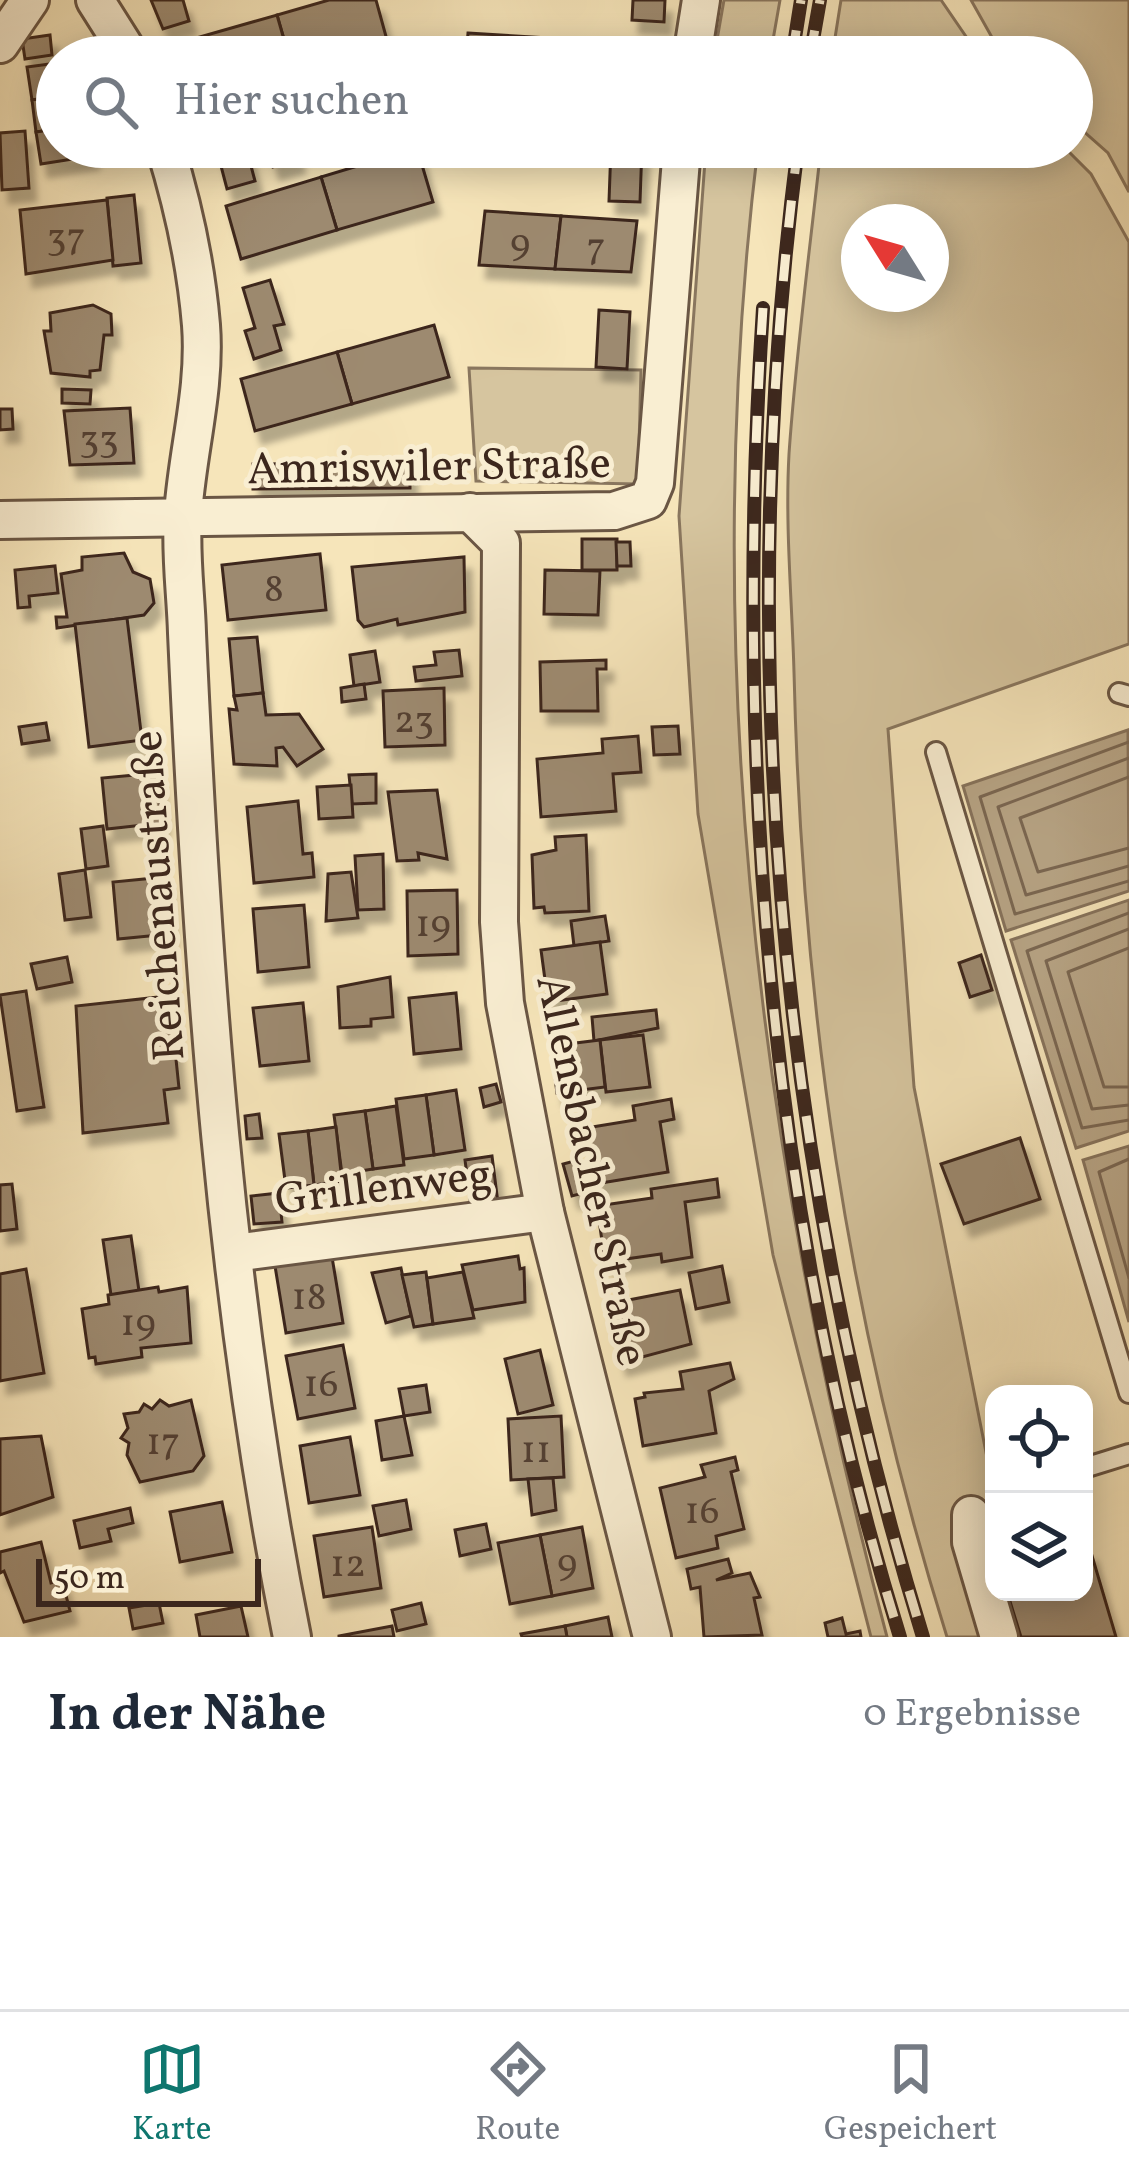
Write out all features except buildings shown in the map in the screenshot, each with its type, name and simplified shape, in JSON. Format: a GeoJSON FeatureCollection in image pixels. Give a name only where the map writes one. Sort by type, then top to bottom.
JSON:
{"type":"FeatureCollection","features":[{"type":"Feature","properties":{"kind":"street"},"geometry":{"type":"LineString","coordinates":[[0,44],[30,0]]}},
{"type":"Feature","properties":{"kind":"street"},"geometry":{"type":"LineString","coordinates":[[95,0],[118,36]]}},
{"type":"Feature","properties":{"kind":"street"},"geometry":{"type":"LineString","coordinates":[[695,36],[701,0]]}},
{"type":"Feature","properties":{"kind":"street","name":"Reichenaustraße"},"geometry":{"type":"LineString","coordinates":[[172,168],[184,209],[201,326],[200,382],[182,518],[193,752],[234,1253],[259,1471],[292,1637]]}},
{"type":"Feature","properties":{"kind":"street","name":"Amriswiler Straße"},"geometry":{"type":"LineString","coordinates":[[0,520],[614,511],[648,500],[655,483],[680,168]]}},
{"type":"Feature","properties":{"kind":"street","name":"Allensbacher Straße"},"geometry":{"type":"LineString","coordinates":[[470,512],[501,543],[499,922],[505,1003],[545,1212],[652,1637]]}},
{"type":"Feature","properties":{"kind":"street","name":"Grillenweg"},"geometry":{"type":"LineString","coordinates":[[234,1253],[545,1212]]}},
{"type":"Feature","properties":{"kind":"street"},"geometry":{"type":"LineString","coordinates":[[982,1507],[971,1542],[999,1637]]}},
{"type":"Feature","properties":{"kind":"lane"},"geometry":{"type":"LineString","coordinates":[[936,752],[1129,1393]]}},
{"type":"Feature","properties":{"kind":"lane"},"geometry":{"type":"LineString","coordinates":[[1093,1465],[1129,1454]]}},
{"type":"Feature","properties":{"kind":"shaded area"},"geometry":{"type":"Polygon","coordinates":[[[724,0],[780,0],[774,36],[718,36],[724,0]]]}},
{"type":"Feature","properties":{"kind":"shaded area"},"geometry":{"type":"Polygon","coordinates":[[[841,0],[941,0],[966,36],[835,36],[841,0]]]}},
{"type":"Feature","properties":{"kind":"shaded area"},"geometry":{"type":"Polygon","coordinates":[[[971,0],[1129,0],[1129,192],[1108,153],[1093,140],[1093,36],[991,36],[971,0]]]}},
{"type":"Feature","properties":{"kind":"shaded area"},"geometry":{"type":"Polygon","coordinates":[[[704,168],[756,168],[741,335],[734,523],[738,710],[751,898],[773,1084],[804,1270],[887,1637],[871,1637],[773,1255],[698,814],[679,516],[704,168]]]}},
{"type":"Feature","properties":{"kind":"shaded area"},"geometry":{"type":"Polygon","coordinates":[[[819,168],[1085,168],[1129,242],[1129,644],[888,729],[914,1087],[985,1447],[985,1601],[1017,1601],[1024,1637],[947,1637],[882,1399],[857,1280],[836,1160],[807,919],[788,481],[819,168]]]}},
{"type":"Feature","properties":{"kind":"shaded area"},"geometry":{"type":"Polygon","coordinates":[[[469,368],[641,370],[638,484],[476,481],[469,368]]]}},
{"type":"Feature","properties":{"kind":"water"},"geometry":{"type":"Polygon","coordinates":[[[1128,730],[1129,891],[1006,931],[963,786],[1128,730]]]}},
{"type":"Feature","properties":{"kind":"water"},"geometry":{"type":"Polygon","coordinates":[[[1129,900],[1129,1131],[1076,1148],[1011,940],[1129,900]]]}},
{"type":"Feature","properties":{"kind":"water"},"geometry":{"type":"Polygon","coordinates":[[[1129,1146],[1129,1322],[1083,1160],[1129,1146]]]}},
{"type":"Feature","properties":{"kind":"railway"},"geometry":{"type":"LineString","coordinates":[[795,36],[801,0]]}},
{"type":"Feature","properties":{"kind":"railway"},"geometry":{"type":"LineString","coordinates":[[814,36],[820,0]]}},
{"type":"Feature","properties":{"kind":"railway"},"geometry":{"type":"LineString","coordinates":[[796,168],[779,333],[770,521],[771,710],[781,899],[802,1087],[832,1273],[873,1457],[923,1637]]}},
{"type":"Feature","properties":{"kind":"railway"},"geometry":{"type":"LineString","coordinates":[[763,308],[753,643],[771,979],[791,1146],[818,1311],[855,1475],[900,1637]]}}]}
